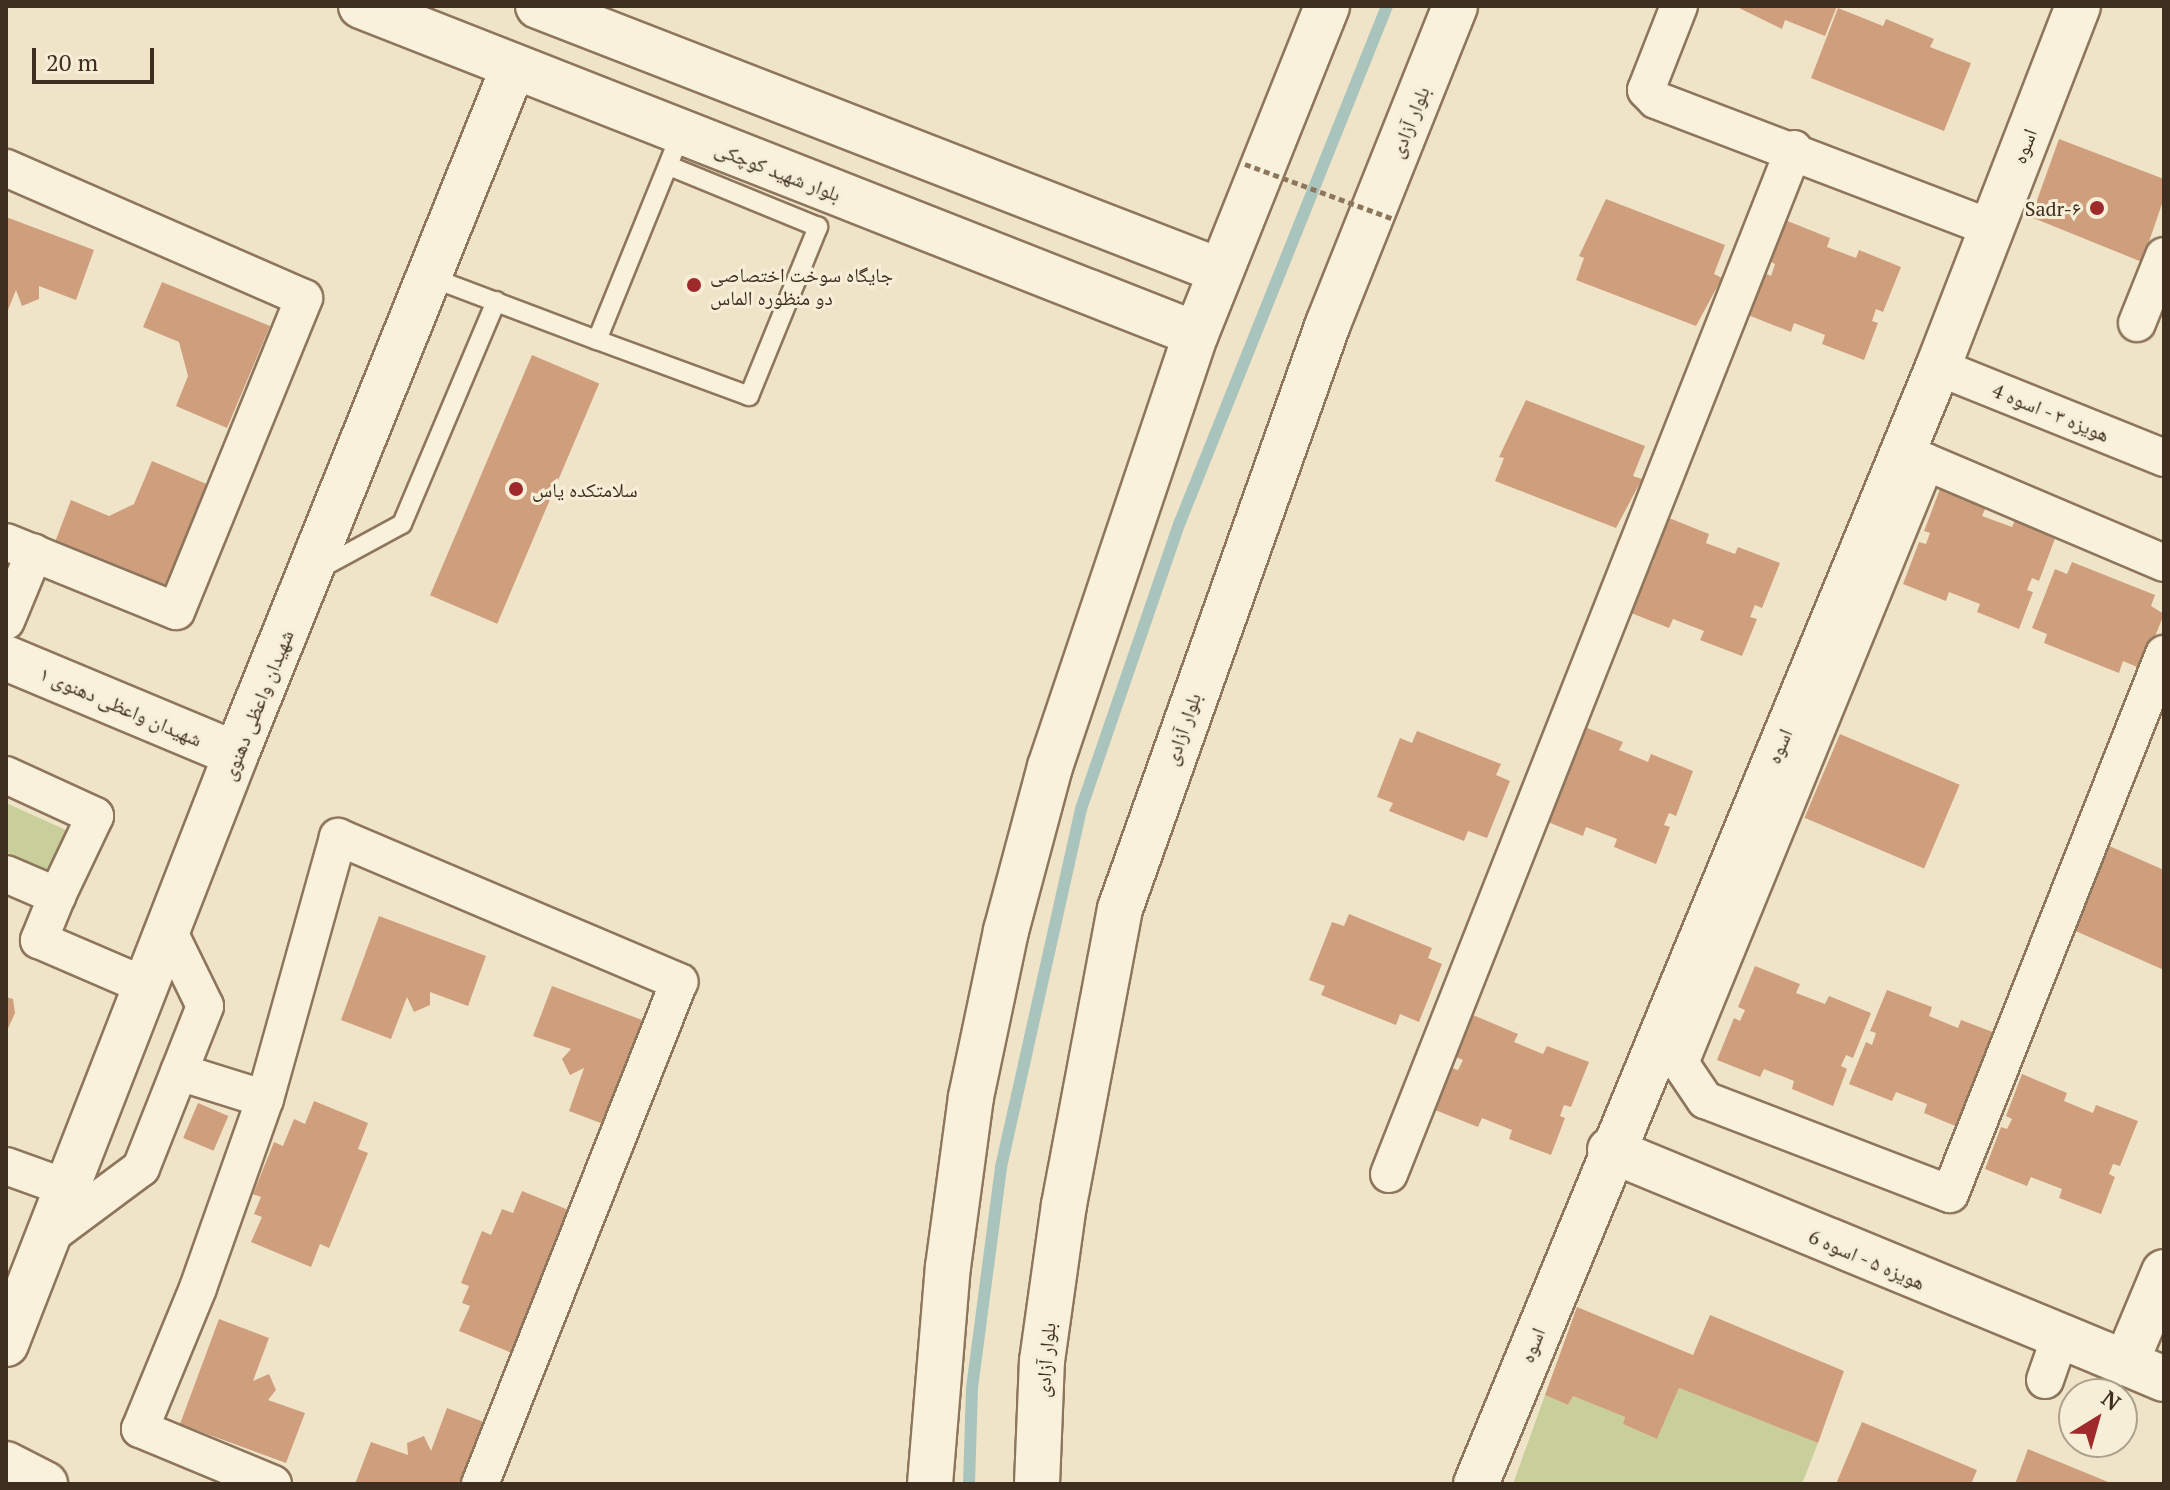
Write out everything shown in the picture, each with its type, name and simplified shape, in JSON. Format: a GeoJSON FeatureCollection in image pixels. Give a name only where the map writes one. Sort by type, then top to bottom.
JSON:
{"type":"FeatureCollection","features":[{"type":"Feature","properties":{"kind":"street","name":"بلوار شهید کوچکی"},"geometry":{"type":"LineString","coordinates":[[361,6],[513,68],[675,149],[1096,294],[1196,334]]}},
{"type":"Feature","properties":{"kind":"street"},"geometry":{"type":"LineString","coordinates":[[538,6],[1220,271]]}},
{"type":"Feature","properties":{"kind":"street"},"geometry":{"type":"LineString","coordinates":[[930,1484],[948,1267],[971,1097],[1006,931],[1050,767],[1196,334],[1327,6]]}},
{"type":"Feature","properties":{"kind":"street","name":"بلوار آزادی"},"geometry":{"type":"LineString","coordinates":[[1037,1484],[1042,1361],[1053,1283],[1120,909],[1328,324],[1455,6]]}},
{"type":"Feature","properties":{"kind":"street"},"geometry":{"type":"LineString","coordinates":[[1679,6],[1646,90],[1656,100],[1794,149],[1992,228]]}},
{"type":"Feature","properties":{"kind":"street","name":"اسوه"},"geometry":{"type":"LineString","coordinates":[[1476,1484],[1610,1150],[1938,367],[2078,6]]}},
{"type":"Feature","properties":{"kind":"street","name":"شهیدان واعظی دهنوی"},"geometry":{"type":"LineString","coordinates":[[6,1344],[236,754],[513,68]]}},
{"type":"Feature","properties":{"kind":"street"},"geometry":{"type":"LineString","coordinates":[[1389,1174],[1794,149]]}},
{"type":"Feature","properties":{"kind":"street"},"geometry":{"type":"LineString","coordinates":[[6,168],[304,298],[176,611],[20,548],[6,621]]}},
{"type":"Feature","properties":{"kind":"street"},"geometry":{"type":"LineString","coordinates":[[1096,294],[1113,285],[1125,269],[1126,249],[1119,231]]}},
{"type":"Feature","properties":{"kind":"street"},"geometry":{"type":"LineString","coordinates":[[2137,323],[2164,256]]}},
{"type":"Feature","properties":{"kind":"street","name":"هویزه ۳ - اسوه 4"},"geometry":{"type":"LineString","coordinates":[[1938,367],[2164,458]]}},
{"type":"Feature","properties":{"kind":"street"},"geometry":{"type":"LineString","coordinates":[[2164,563],[1926,462],[1680,1063],[1705,1100],[1950,1194],[2164,654]]}},
{"type":"Feature","properties":{"kind":"street","name":"شهیدان واعظی دهنوی ۱"},"geometry":{"type":"LineString","coordinates":[[6,658],[236,754]]}},
{"type":"Feature","properties":{"kind":"street"},"geometry":{"type":"LineString","coordinates":[[6,775],[95,816],[39,940],[146,986]]}},
{"type":"Feature","properties":{"kind":"street"},"geometry":{"type":"LineString","coordinates":[[273,1484],[140,1429],[198,1288],[265,1099],[338,837],[679,982],[480,1484]]}},
{"type":"Feature","properties":{"kind":"street"},"geometry":{"type":"LineString","coordinates":[[6,874],[57,896]]}},
{"type":"Feature","properties":{"kind":"street"},"geometry":{"type":"LineString","coordinates":[[48,1237],[141,1168],[205,1006],[168,930]]}},
{"type":"Feature","properties":{"kind":"street"},"geometry":{"type":"LineString","coordinates":[[179,1072],[265,1099]]}},
{"type":"Feature","properties":{"kind":"street","name":"هویزه ۵ - اسوه 6"},"geometry":{"type":"LineString","coordinates":[[1610,1150],[2145,1371]]}},
{"type":"Feature","properties":{"kind":"street"},"geometry":{"type":"LineString","coordinates":[[6,1166],[67,1188]]}},
{"type":"Feature","properties":{"kind":"street"},"geometry":{"type":"LineString","coordinates":[[2145,1371],[2164,1272]]}},
{"type":"Feature","properties":{"kind":"street"},"geometry":{"type":"LineString","coordinates":[[2045,1380],[2060,1337]]}},
{"type":"Feature","properties":{"kind":"street"},"geometry":{"type":"LineString","coordinates":[[6,1464],[45,1484]]}},
{"type":"Feature","properties":{"kind":"lane"},"geometry":{"type":"LineString","coordinates":[[430,277],[597,340],[749,396],[818,227],[675,149],[597,340]]}},
{"type":"Feature","properties":{"kind":"lane"},"geometry":{"type":"LineString","coordinates":[[309,574],[402,524],[496,301]]}},
{"type":"Feature","properties":{"kind":"path"},"geometry":{"type":"LineString","coordinates":[[1245,164],[1394,219]]}},
{"type":"Feature","properties":{"kind":"green space"},"geometry":{"type":"Polygon","coordinates":[[[6,803],[66,830],[48,871],[6,852],[6,803]]]}},
{"type":"Feature","properties":{"kind":"green space"},"geometry":{"type":"Polygon","coordinates":[[[1679,1388],[1818,1443],[1802,1484],[1513,1484],[1545,1395],[1568,1405],[1573,1396],[1625,1417],[1623,1424],[1657,1439],[1679,1388]]]}},
{"type":"Feature","properties":{"kind":"building"},"geometry":{"type":"Polygon","coordinates":[[[1735,6],[1837,6],[1825,36],[1785,20],[1782,29],[1735,6]]]}},
{"type":"Feature","properties":{"kind":"building"},"geometry":{"type":"Polygon","coordinates":[[[1838,8],[1883,26],[1886,19],[1934,39],[1930,47],[1971,63],[1944,131],[1811,78],[1838,8]]]}},
{"type":"Feature","properties":{"kind":"building","name":"Sadr-۶"},"geometry":{"type":"Polygon","coordinates":[[[2059,139],[2164,179],[2164,198],[2142,262],[2031,217],[2059,139]]]}},
{"type":"Feature","properties":{"kind":"building"},"geometry":{"type":"Polygon","coordinates":[[[1606,199],[1725,245],[1714,274],[1722,278],[1696,326],[1576,280],[1584,258],[1579,256],[1606,199]]]}},
{"type":"Feature","properties":{"kind":"building"},"geometry":{"type":"Polygon","coordinates":[[[6,217],[94,250],[76,300],[39,286],[39,299],[22,306],[16,290],[6,315],[6,217]]]}},
{"type":"Feature","properties":{"kind":"building"},"geometry":{"type":"Polygon","coordinates":[[[1785,220],[1830,238],[1827,247],[1856,258],[1859,250],[1901,267],[1883,312],[1876,309],[1872,321],[1878,323],[1864,360],[1822,344],[1825,335],[1794,323],[1791,332],[1748,315],[1764,273],[1771,276],[1775,264],[1769,261],[1785,220]]]}},
{"type":"Feature","properties":{"kind":"building"},"geometry":{"type":"Polygon","coordinates":[[[162,282],[270,326],[227,428],[176,406],[188,376],[179,342],[143,327],[162,282]]]}},
{"type":"Feature","properties":{"kind":"building","name":"سلامتکده یاس"},"geometry":{"type":"Polygon","coordinates":[[[532,355],[599,384],[497,624],[430,595],[532,355]]]}},
{"type":"Feature","properties":{"kind":"building"},"geometry":{"type":"Polygon","coordinates":[[[1526,400],[1645,446],[1633,476],[1642,479],[1616,528],[1495,481],[1504,458],[1499,457],[1526,400]]]}},
{"type":"Feature","properties":{"kind":"building"},"geometry":{"type":"Polygon","coordinates":[[[152,461],[209,485],[164,596],[52,550],[71,500],[109,516],[134,504],[152,461]]]}},
{"type":"Feature","properties":{"kind":"building"},"geometry":{"type":"Polygon","coordinates":[[[1940,489],[1986,507],[1982,516],[2012,527],[2015,520],[2056,536],[2039,581],[2032,578],[2027,590],[2033,592],[2019,629],[1977,612],[1980,604],[1949,592],[1946,601],[1903,584],[1919,542],[1926,544],[1930,533],[1924,531],[1940,489]]]}},
{"type":"Feature","properties":{"kind":"building"},"geometry":{"type":"Polygon","coordinates":[[[1664,516],[1709,534],[1706,543],[1735,554],[1738,547],[1780,563],[1762,608],[1755,605],[1750,617],[1757,619],[1742,656],[1700,640],[1704,631],[1673,619],[1669,628],[1626,611],[1643,569],[1649,571],[1654,560],[1647,558],[1664,516]]]}},
{"type":"Feature","properties":{"kind":"building"},"geometry":{"type":"Polygon","coordinates":[[[2072,562],[2155,595],[2151,606],[2164,614],[2142,669],[2123,661],[2119,673],[2044,643],[2047,634],[2032,628],[2055,569],[2067,574],[2072,562]]]}},
{"type":"Feature","properties":{"kind":"building"},"geometry":{"type":"Polygon","coordinates":[[[1577,724],[1623,742],[1619,750],[1648,762],[1651,754],[1693,771],[1676,816],[1669,813],[1664,825],[1670,827],[1656,864],[1614,847],[1617,839],[1586,827],[1583,836],[1540,819],[1577,724]]]}},
{"type":"Feature","properties":{"kind":"building"},"geometry":{"type":"Polygon","coordinates":[[[1417,731],[1501,764],[1496,775],[1510,781],[1487,838],[1468,831],[1464,841],[1389,811],[1393,803],[1377,797],[1400,738],[1412,743],[1417,731]]]}},
{"type":"Feature","properties":{"kind":"building"},"geometry":{"type":"Polygon","coordinates":[[[1840,734],[1960,785],[1924,869],[1804,818],[1840,734]]]}},
{"type":"Feature","properties":{"kind":"building"},"geometry":{"type":"Polygon","coordinates":[[[2107,845],[2164,870],[2164,970],[2071,929],[2107,845]]]}},
{"type":"Feature","properties":{"kind":"building"},"geometry":{"type":"Polygon","coordinates":[[[1349,914],[1432,948],[1428,958],[1442,964],[1419,1022],[1400,1014],[1396,1025],[1321,995],[1325,986],[1309,980],[1332,922],[1344,926],[1349,914]]]}},
{"type":"Feature","properties":{"kind":"building"},"geometry":{"type":"Polygon","coordinates":[[[379,916],[486,956],[468,1006],[430,992],[430,1005],[414,1012],[407,997],[391,1039],[341,1020],[379,916]]]}},
{"type":"Feature","properties":{"kind":"building"},"geometry":{"type":"Polygon","coordinates":[[[1755,966],[1800,984],[1796,993],[1825,1004],[1829,996],[1871,1013],[1853,1058],[1846,1055],[1841,1066],[1847,1069],[1833,1106],[1792,1089],[1794,1081],[1764,1069],[1760,1077],[1717,1060],[1734,1018],[1740,1021],[1745,1010],[1738,1007],[1755,966]]]}},
{"type":"Feature","properties":{"kind":"building"},"geometry":{"type":"Polygon","coordinates":[[[552,986],[658,1026],[619,1130],[569,1111],[584,1068],[570,1075],[562,1059],[571,1049],[533,1036],[552,986]]]}},
{"type":"Feature","properties":{"kind":"building"},"geometry":{"type":"Polygon","coordinates":[[[1887,990],[1932,1007],[1929,1016],[1958,1028],[1961,1020],[2003,1036],[1965,1130],[1924,1113],[1927,1104],[1896,1092],[1892,1101],[1849,1084],[1866,1042],[1872,1045],[1876,1033],[1870,1031],[1887,990]]]}},
{"type":"Feature","properties":{"kind":"building"},"geometry":{"type":"Polygon","coordinates":[[[6,997],[13,999],[15,1013],[6,1033],[6,997]]]}},
{"type":"Feature","properties":{"kind":"building"},"geometry":{"type":"Polygon","coordinates":[[[1473,1015],[1518,1034],[1514,1042],[1543,1054],[1547,1046],[1589,1062],[1571,1107],[1564,1105],[1560,1116],[1565,1118],[1551,1155],[1509,1139],[1512,1130],[1482,1118],[1478,1127],[1435,1110],[1452,1068],[1458,1070],[1463,1060],[1456,1057],[1473,1015]]]}},
{"type":"Feature","properties":{"kind":"building"},"geometry":{"type":"Polygon","coordinates":[[[2022,1074],[2067,1093],[2064,1101],[2093,1113],[2096,1105],[2138,1121],[2120,1166],[2113,1164],[2109,1174],[2115,1177],[2101,1214],[2059,1198],[2062,1189],[2031,1177],[2027,1186],[1985,1169],[2001,1127],[2007,1129],[2012,1119],[2006,1116],[2022,1074]]]}},
{"type":"Feature","properties":{"kind":"building"},"geometry":{"type":"Polygon","coordinates":[[[314,1101],[368,1123],[358,1149],[368,1153],[329,1248],[320,1244],[311,1267],[251,1242],[262,1217],[254,1214],[261,1197],[253,1194],[274,1142],[283,1146],[294,1119],[305,1124],[314,1101]]]}},
{"type":"Feature","properties":{"kind":"building"},"geometry":{"type":"Polygon","coordinates":[[[198,1103],[228,1116],[214,1151],[183,1138],[198,1103]]]}},
{"type":"Feature","properties":{"kind":"building"},"geometry":{"type":"Polygon","coordinates":[[[522,1191],[576,1213],[519,1356],[459,1331],[470,1306],[462,1303],[469,1286],[461,1283],[482,1231],[491,1235],[502,1209],[513,1213],[522,1191]]]}},
{"type":"Feature","properties":{"kind":"building"},"geometry":{"type":"Polygon","coordinates":[[[1577,1307],[1693,1355],[1710,1315],[1844,1371],[1818,1443],[1679,1388],[1657,1439],[1623,1424],[1625,1417],[1573,1396],[1568,1405],[1545,1395],[1577,1307]]]}},
{"type":"Feature","properties":{"kind":"building"},"geometry":{"type":"Polygon","coordinates":[[[219,1319],[269,1338],[253,1381],[269,1374],[276,1390],[268,1400],[305,1413],[286,1463],[180,1424],[219,1319]]]}},
{"type":"Feature","properties":{"kind":"building"},"geometry":{"type":"Polygon","coordinates":[[[447,1408],[497,1427],[476,1484],[355,1484],[371,1442],[408,1455],[407,1443],[424,1436],[431,1451],[447,1408]]]}},
{"type":"Feature","properties":{"kind":"building"},"geometry":{"type":"Polygon","coordinates":[[[1862,1422],[1977,1470],[1971,1484],[1836,1484],[1862,1422]]]}},
{"type":"Feature","properties":{"kind":"building"},"geometry":{"type":"Polygon","coordinates":[[[2028,1449],[2113,1484],[2015,1484],[2028,1449]]]}},
{"type":"Feature","properties":{"kind":"waterway"},"geometry":{"type":"LineString","coordinates":[[969,1484],[972,1388],[1001,1167],[1081,809],[1180,522],[1387,6]]}},
{"type":"Feature","properties":{"kind":"place","name":"Sadr-۶"},"geometry":{"type":"Point","coordinates":[2097,208]}},
{"type":"Feature","properties":{"kind":"place","name":"جایگاه سوخت اختصاصی دو منظوره الماس"},"geometry":{"type":"Point","coordinates":[694,285]}},
{"type":"Feature","properties":{"kind":"place","name":"سلامتکده یاس"},"geometry":{"type":"Point","coordinates":[516,489]}}]}
